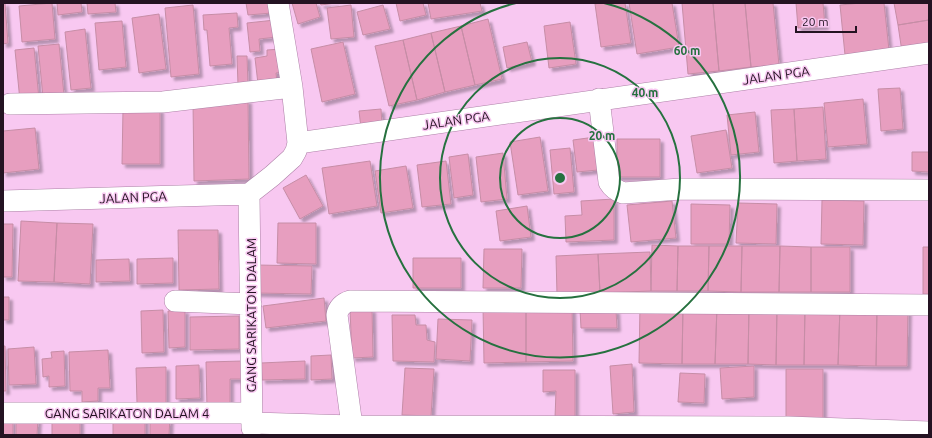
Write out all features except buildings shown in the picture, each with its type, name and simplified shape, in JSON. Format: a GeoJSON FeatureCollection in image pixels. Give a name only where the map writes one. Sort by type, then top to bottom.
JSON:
{"type":"FeatureCollection","features":[{"type":"Feature","properties":{"kind":"street"},"geometry":{"type":"LineString","coordinates":[[249,194],[292,158],[298,143],[292,87],[278,3]]}},
{"type":"Feature","properties":{"kind":"street","name":"JALAN PGA"},"geometry":{"type":"LineString","coordinates":[[298,143],[929,54]]}},
{"type":"Feature","properties":{"kind":"street"},"geometry":{"type":"LineString","coordinates":[[10,104],[163,102],[292,87]]}},
{"type":"Feature","properties":{"kind":"street"},"geometry":{"type":"LineString","coordinates":[[599,100],[609,182],[612,186],[623,193],[681,189],[929,190]]}},
{"type":"Feature","properties":{"kind":"street","name":"JALAN PGA"},"geometry":{"type":"LineString","coordinates":[[3,201],[249,194]]}},
{"type":"Feature","properties":{"kind":"street","name":"GANG SARIKATON DALAM"},"geometry":{"type":"LineString","coordinates":[[249,194],[252,424]]}},
{"type":"Feature","properties":{"kind":"street"},"geometry":{"type":"LineString","coordinates":[[175,301],[251,304]]}},
{"type":"Feature","properties":{"kind":"street"},"geometry":{"type":"LineString","coordinates":[[352,426],[337,315],[337,311],[345,302],[929,305]]}},
{"type":"Feature","properties":{"kind":"street","name":"GANG SARIKATON DALAM 4"},"geometry":{"type":"LineString","coordinates":[[3,412],[252,424],[352,426],[788,427],[929,432]]}}]}
